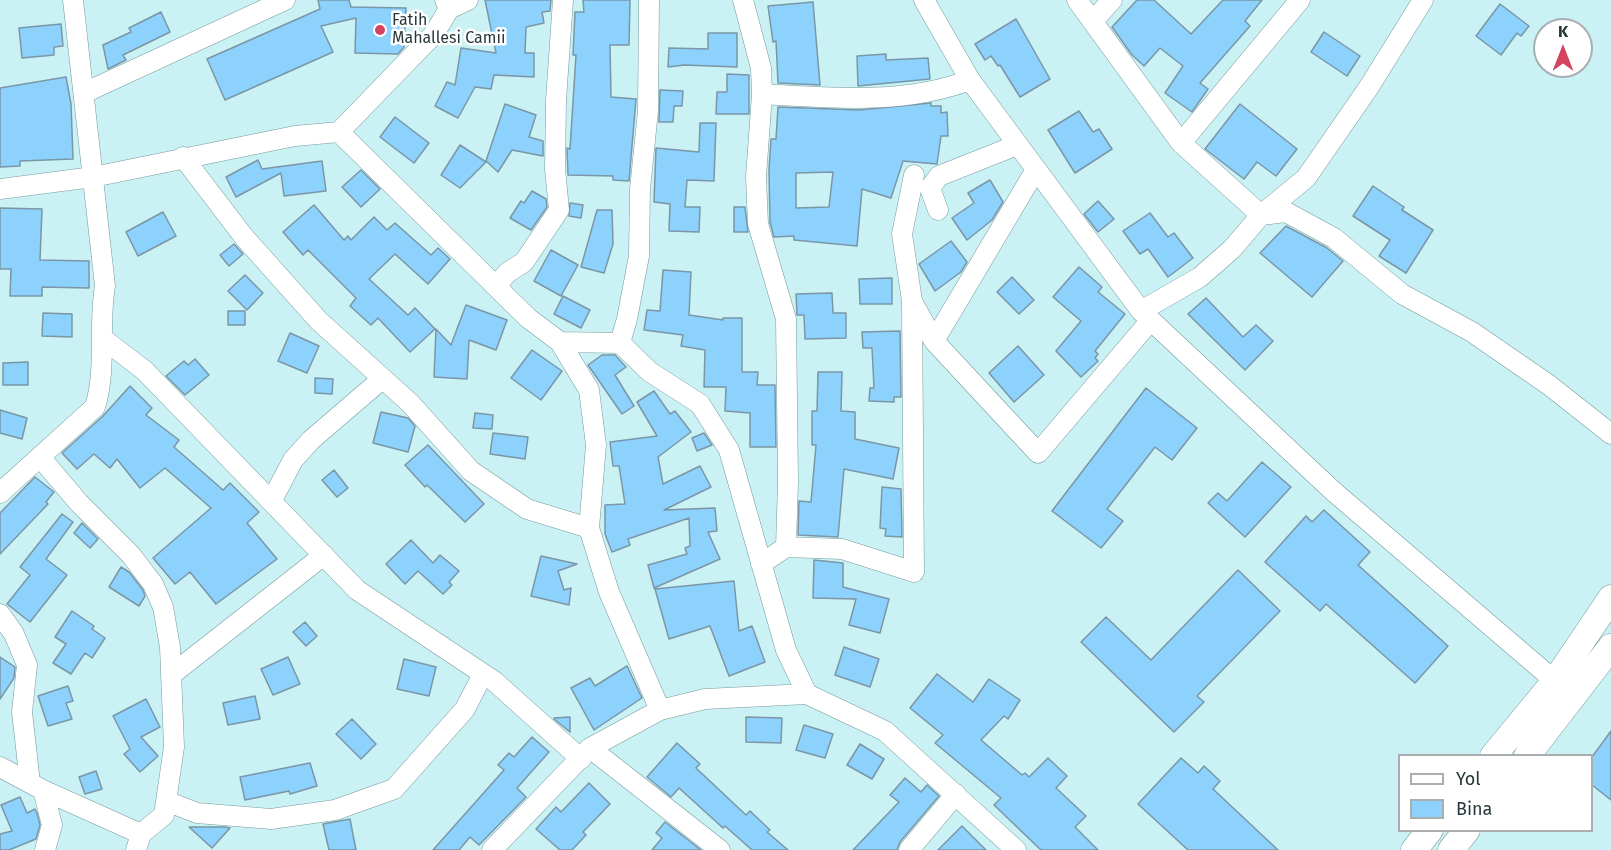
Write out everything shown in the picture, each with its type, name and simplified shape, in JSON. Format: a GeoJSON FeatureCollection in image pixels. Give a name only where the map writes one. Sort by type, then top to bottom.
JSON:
{"type":"FeatureCollection","features":[{"type":"Feature","properties":{"kind":"main road"},"geometry":{"type":"LineString","coordinates":[[1495,754],[1555,681],[1611,598]]}},
{"type":"Feature","properties":{"kind":"main road"},"geometry":{"type":"LineString","coordinates":[[1529,754],[1611,647]]}},
{"type":"Feature","properties":{"kind":"main road"},"geometry":{"type":"LineString","coordinates":[[1414,850],[1429,832]]}},
{"type":"Feature","properties":{"kind":"main road"},"geometry":{"type":"LineString","coordinates":[[1451,850],[1466,832]]}},
{"type":"Feature","properties":{"kind":"street"},"geometry":{"type":"LineString","coordinates":[[0,493],[95,407],[100,391],[101,311],[105,286],[73,0]]}},
{"type":"Feature","properties":{"kind":"street"},"geometry":{"type":"LineString","coordinates":[[84,93],[285,0]]}},
{"type":"Feature","properties":{"kind":"street"},"geometry":{"type":"LineString","coordinates":[[0,189],[93,177],[295,136],[339,132],[434,34],[447,4],[468,0]]}},
{"type":"Feature","properties":{"kind":"street"},"geometry":{"type":"LineString","coordinates":[[497,285],[507,273],[524,262],[558,210],[555,169],[556,100],[563,0]]}},
{"type":"Feature","properties":{"kind":"street"},"geometry":{"type":"LineString","coordinates":[[620,343],[639,256],[640,189],[648,111],[649,0]]}},
{"type":"Feature","properties":{"kind":"street"},"geometry":{"type":"LineString","coordinates":[[743,0],[761,68],[762,94],[756,177],[758,224],[786,319],[788,481],[786,547]]}},
{"type":"Feature","properties":{"kind":"street"},"geometry":{"type":"LineString","coordinates":[[924,0],[970,80],[1035,171],[1146,316],[1333,491],[1555,681]]}},
{"type":"Feature","properties":{"kind":"street"},"geometry":{"type":"LineString","coordinates":[[1077,0],[1181,143],[1261,215],[1286,212],[1334,238],[1402,294],[1472,332],[1549,385],[1611,434]]}},
{"type":"Feature","properties":{"kind":"street"},"geometry":{"type":"LineString","coordinates":[[1093,21],[1112,0]]}},
{"type":"Feature","properties":{"kind":"street"},"geometry":{"type":"LineString","coordinates":[[1181,143],[1300,0]]}},
{"type":"Feature","properties":{"kind":"street"},"geometry":{"type":"LineString","coordinates":[[912,301],[934,341],[1038,453],[1146,316],[1200,277],[1232,249],[1261,215],[1306,178],[1369,87],[1423,0]]}},
{"type":"Feature","properties":{"kind":"street"},"geometry":{"type":"LineString","coordinates":[[762,94],[833,98],[905,97],[941,91],[970,80]]}},
{"type":"Feature","properties":{"kind":"street"},"geometry":{"type":"LineString","coordinates":[[339,132],[528,318],[560,342],[589,390],[596,445],[589,528],[609,592],[660,710]]}},
{"type":"Feature","properties":{"kind":"street"},"geometry":{"type":"LineString","coordinates":[[938,210],[930,188],[939,176],[1017,145]]}},
{"type":"Feature","properties":{"kind":"street"},"geometry":{"type":"LineString","coordinates":[[183,157],[244,237],[319,321],[410,404],[471,471],[527,509],[589,528]]}},
{"type":"Feature","properties":{"kind":"street"},"geometry":{"type":"LineString","coordinates":[[934,341],[1035,171]]}},
{"type":"Feature","properties":{"kind":"street"},"geometry":{"type":"LineString","coordinates":[[761,564],[786,547],[842,549],[914,572],[912,301],[902,234],[915,175]]}},
{"type":"Feature","properties":{"kind":"street"},"geometry":{"type":"LineString","coordinates":[[102,338],[144,370],[357,590],[483,674],[713,848]]}},
{"type":"Feature","properties":{"kind":"street"},"geometry":{"type":"LineString","coordinates":[[560,342],[620,343],[650,372],[700,404],[729,450],[786,650],[807,694]]}},
{"type":"Feature","properties":{"kind":"street"},"geometry":{"type":"LineString","coordinates":[[272,500],[293,460],[311,440],[382,379]]}},
{"type":"Feature","properties":{"kind":"street"},"geometry":{"type":"LineString","coordinates":[[0,767],[138,842],[164,815],[174,747],[171,675],[164,607],[153,584],[131,555],[79,503],[40,457]]}},
{"type":"Feature","properties":{"kind":"street"},"geometry":{"type":"LineString","coordinates":[[171,675],[324,555]]}},
{"type":"Feature","properties":{"kind":"street"},"geometry":{"type":"LineString","coordinates":[[0,614],[14,634],[27,665],[22,712],[37,787],[52,825],[45,850]]}},
{"type":"Feature","properties":{"kind":"street"},"geometry":{"type":"LineString","coordinates":[[166,801],[197,813],[271,819],[335,810],[394,789],[465,709],[483,674]]}},
{"type":"Feature","properties":{"kind":"street"},"geometry":{"type":"LineString","coordinates":[[492,850],[586,753],[660,710],[705,699],[807,694],[885,731],[1016,850]]}},
{"type":"Feature","properties":{"kind":"street"},"geometry":{"type":"LineString","coordinates":[[909,850],[956,794]]}},
{"type":"Feature","properties":{"kind":"building"},"geometry":{"type":"Polygon","coordinates":[[[318,0],[349,0],[351,7],[406,8],[404,47],[398,54],[355,53],[356,18],[321,26],[333,52],[225,100],[207,59],[320,9],[318,0]]]}},
{"type":"Feature","properties":{"kind":"building"},"geometry":{"type":"Polygon","coordinates":[[[485,0],[551,0],[550,11],[542,12],[544,23],[526,27],[525,53],[534,53],[534,77],[494,75],[491,89],[475,87],[458,118],[435,106],[447,82],[455,85],[461,48],[496,53],[485,0]]]}},
{"type":"Feature","properties":{"kind":"building"},"geometry":{"type":"Polygon","coordinates":[[[583,0],[630,0],[629,45],[610,45],[611,97],[636,99],[629,181],[613,180],[613,176],[568,175],[567,148],[570,149],[576,55],[573,55],[575,12],[584,12],[583,0]]]}},
{"type":"Feature","properties":{"kind":"building"},"geometry":{"type":"Polygon","coordinates":[[[1137,0],[1154,0],[1191,34],[1223,0],[1262,0],[1245,21],[1250,26],[1200,83],[1208,89],[1192,112],[1165,93],[1183,66],[1160,48],[1144,66],[1132,55],[1112,27],[1137,0]]]}},
{"type":"Feature","properties":{"kind":"building"},"geometry":{"type":"Polygon","coordinates":[[[813,2],[820,85],[778,83],[776,41],[773,42],[768,6],[813,2]]]}},
{"type":"Feature","properties":{"kind":"building"},"geometry":{"type":"Polygon","coordinates":[[[1500,4],[1529,26],[1521,36],[1517,33],[1501,55],[1476,36],[1500,4]]]}},
{"type":"Feature","properties":{"kind":"building"},"geometry":{"type":"Polygon","coordinates":[[[161,12],[170,32],[123,55],[126,60],[108,69],[103,45],[131,32],[129,28],[161,12]]]}},
{"type":"Feature","properties":{"kind":"building"},"geometry":{"type":"Polygon","coordinates":[[[1016,19],[1050,79],[1020,97],[1000,65],[998,66],[991,56],[985,60],[975,44],[1016,19]]]}},
{"type":"Feature","properties":{"kind":"building"},"geometry":{"type":"Polygon","coordinates":[[[61,24],[63,46],[54,47],[54,55],[22,58],[19,28],[61,24]]]}},
{"type":"Feature","properties":{"kind":"building"},"geometry":{"type":"Polygon","coordinates":[[[1324,32],[1360,56],[1347,76],[1311,52],[1324,32]]]}},
{"type":"Feature","properties":{"kind":"building"},"geometry":{"type":"Polygon","coordinates":[[[708,33],[737,33],[737,67],[684,65],[668,67],[669,48],[708,49],[708,33]]]}},
{"type":"Feature","properties":{"kind":"building"},"geometry":{"type":"Polygon","coordinates":[[[886,54],[886,60],[928,58],[930,79],[858,86],[857,56],[886,54]]]}},
{"type":"Feature","properties":{"kind":"building"},"geometry":{"type":"Polygon","coordinates":[[[727,74],[749,75],[749,114],[716,114],[717,92],[727,92],[727,74]]]}},
{"type":"Feature","properties":{"kind":"building"},"geometry":{"type":"Polygon","coordinates":[[[66,77],[71,104],[73,159],[20,161],[20,166],[0,167],[0,88],[66,77]]]}},
{"type":"Feature","properties":{"kind":"building"},"geometry":{"type":"Polygon","coordinates":[[[660,90],[683,91],[682,106],[674,106],[673,122],[659,122],[660,90]]]}},
{"type":"Feature","properties":{"kind":"building"},"geometry":{"type":"Polygon","coordinates":[[[931,103],[931,106],[941,106],[941,113],[947,112],[948,136],[941,136],[937,164],[903,161],[891,198],[862,189],[857,246],[794,240],[794,236],[774,237],[770,222],[769,170],[771,139],[776,139],[778,107],[859,110],[931,103]],[[833,172],[796,173],[796,208],[829,207],[833,172]]]}},
{"type":"Feature","properties":{"kind":"building"},"geometry":{"type":"Polygon","coordinates":[[[505,104],[536,115],[529,137],[543,141],[543,156],[512,150],[498,172],[486,161],[505,104]]]}},
{"type":"Feature","properties":{"kind":"building"},"geometry":{"type":"Polygon","coordinates":[[[1240,104],[1297,149],[1276,176],[1257,162],[1244,179],[1205,149],[1240,104]]]}},
{"type":"Feature","properties":{"kind":"building"},"geometry":{"type":"Polygon","coordinates":[[[1079,111],[1093,132],[1099,129],[1112,149],[1075,173],[1048,130],[1079,111]]]}},
{"type":"Feature","properties":{"kind":"building"},"geometry":{"type":"Polygon","coordinates":[[[395,117],[429,143],[414,163],[380,137],[395,117]]]}},
{"type":"Feature","properties":{"kind":"building"},"geometry":{"type":"Polygon","coordinates":[[[700,123],[716,123],[714,181],[687,180],[685,207],[700,207],[699,232],[669,231],[670,204],[654,202],[656,148],[699,152],[700,123]]]}},
{"type":"Feature","properties":{"kind":"building"},"geometry":{"type":"Polygon","coordinates":[[[460,145],[486,162],[460,188],[441,175],[460,145]]]}},
{"type":"Feature","properties":{"kind":"building"},"geometry":{"type":"Polygon","coordinates":[[[258,160],[262,169],[322,161],[326,191],[284,196],[281,173],[236,197],[226,177],[258,160]]]}},
{"type":"Feature","properties":{"kind":"building"},"geometry":{"type":"Polygon","coordinates":[[[361,170],[380,189],[361,207],[342,187],[361,170]]]}},
{"type":"Feature","properties":{"kind":"building"},"geometry":{"type":"Polygon","coordinates":[[[990,180],[1003,202],[992,220],[967,240],[952,218],[974,203],[968,193],[990,180]]]}},
{"type":"Feature","properties":{"kind":"building"},"geometry":{"type":"Polygon","coordinates":[[[1373,186],[1404,207],[1402,210],[1433,230],[1406,273],[1379,256],[1390,240],[1353,216],[1373,186]]]}},
{"type":"Feature","properties":{"kind":"building"},"geometry":{"type":"Polygon","coordinates":[[[532,191],[546,199],[547,207],[531,230],[510,218],[521,201],[524,203],[532,191]]]}},
{"type":"Feature","properties":{"kind":"building"},"geometry":{"type":"Polygon","coordinates":[[[1098,201],[1114,219],[1098,232],[1084,214],[1098,201]]]}},
{"type":"Feature","properties":{"kind":"building"},"geometry":{"type":"Polygon","coordinates":[[[570,203],[583,205],[581,218],[569,216],[570,203]]]}},
{"type":"Feature","properties":{"kind":"building"},"geometry":{"type":"Polygon","coordinates":[[[314,205],[344,240],[348,236],[351,240],[374,217],[387,230],[395,223],[431,255],[438,248],[450,259],[428,284],[395,254],[369,279],[408,315],[415,308],[435,329],[410,352],[378,318],[371,325],[350,306],[356,298],[308,250],[303,255],[283,232],[314,205]]]}},
{"type":"Feature","properties":{"kind":"building"},"geometry":{"type":"Polygon","coordinates":[[[734,207],[745,207],[748,232],[734,232],[734,207]]]}},
{"type":"Feature","properties":{"kind":"building"},"geometry":{"type":"Polygon","coordinates":[[[0,208],[42,209],[40,260],[89,261],[89,288],[42,287],[42,296],[10,296],[11,269],[0,269],[0,208]]]}},
{"type":"Feature","properties":{"kind":"building"},"geometry":{"type":"Polygon","coordinates":[[[597,210],[612,210],[613,244],[604,273],[581,267],[597,210]]]}},
{"type":"Feature","properties":{"kind":"building"},"geometry":{"type":"Polygon","coordinates":[[[163,212],[176,236],[138,256],[126,232],[163,212]]]}},
{"type":"Feature","properties":{"kind":"building"},"geometry":{"type":"Polygon","coordinates":[[[1150,213],[1168,237],[1174,233],[1193,258],[1168,277],[1148,249],[1140,254],[1123,231],[1150,213]]]}},
{"type":"Feature","properties":{"kind":"building"},"geometry":{"type":"Polygon","coordinates":[[[1286,226],[1327,248],[1343,261],[1312,297],[1260,253],[1286,226]]]}},
{"type":"Feature","properties":{"kind":"building"},"geometry":{"type":"Polygon","coordinates":[[[951,241],[967,262],[961,272],[935,291],[919,264],[951,241]]]}},
{"type":"Feature","properties":{"kind":"building"},"geometry":{"type":"Polygon","coordinates":[[[234,244],[243,254],[229,266],[220,255],[234,244]]]}},
{"type":"Feature","properties":{"kind":"building"},"geometry":{"type":"Polygon","coordinates":[[[551,250],[578,265],[561,296],[534,281],[551,250]]]}},
{"type":"Feature","properties":{"kind":"building"},"geometry":{"type":"Polygon","coordinates":[[[1079,267],[1102,287],[1098,292],[1125,314],[1095,351],[1098,354],[1095,358],[1098,361],[1081,377],[1056,351],[1081,321],[1053,297],[1079,267]]]}},
{"type":"Feature","properties":{"kind":"building"},"geometry":{"type":"Polygon","coordinates":[[[663,270],[691,272],[689,315],[723,320],[723,318],[742,318],[742,372],[758,372],[757,385],[775,385],[776,447],[750,447],[750,413],[725,411],[726,387],[704,387],[705,350],[681,346],[683,335],[644,330],[647,310],[660,311],[663,270]]]}},
{"type":"Feature","properties":{"kind":"building"},"geometry":{"type":"Polygon","coordinates":[[[245,275],[263,293],[247,310],[228,291],[245,275]]]}},
{"type":"Feature","properties":{"kind":"building"},"geometry":{"type":"Polygon","coordinates":[[[1012,277],[1034,300],[1019,314],[997,292],[1012,277]]]}},
{"type":"Feature","properties":{"kind":"building"},"geometry":{"type":"Polygon","coordinates":[[[892,278],[892,304],[860,304],[859,279],[892,278]]]}},
{"type":"Feature","properties":{"kind":"building"},"geometry":{"type":"Polygon","coordinates":[[[832,293],[833,313],[846,313],[846,338],[805,339],[804,315],[797,315],[796,294],[832,293]]]}},
{"type":"Feature","properties":{"kind":"building"},"geometry":{"type":"Polygon","coordinates":[[[563,296],[590,310],[581,328],[554,314],[563,296]]]}},
{"type":"Feature","properties":{"kind":"building"},"geometry":{"type":"Polygon","coordinates":[[[1206,298],[1243,337],[1256,325],[1273,341],[1245,370],[1188,314],[1206,298]]]}},
{"type":"Feature","properties":{"kind":"building"},"geometry":{"type":"Polygon","coordinates":[[[466,305],[507,320],[496,350],[469,340],[467,379],[434,377],[436,329],[451,345],[466,305]]]}},
{"type":"Feature","properties":{"kind":"building"},"geometry":{"type":"Polygon","coordinates":[[[228,311],[245,311],[245,325],[228,325],[228,311]]]}},
{"type":"Feature","properties":{"kind":"building"},"geometry":{"type":"Polygon","coordinates":[[[43,313],[72,314],[72,337],[42,336],[43,313]]]}},
{"type":"Feature","properties":{"kind":"building"},"geometry":{"type":"Polygon","coordinates":[[[900,331],[901,397],[894,397],[894,402],[869,401],[870,388],[874,388],[872,348],[863,348],[862,332],[900,331]]]}},
{"type":"Feature","properties":{"kind":"building"},"geometry":{"type":"Polygon","coordinates":[[[290,333],[319,346],[307,373],[278,361],[290,333]]]}},
{"type":"Feature","properties":{"kind":"building"},"geometry":{"type":"Polygon","coordinates":[[[1018,346],[1044,375],[1014,402],[989,373],[1018,346]]]}},
{"type":"Feature","properties":{"kind":"building"},"geometry":{"type":"Polygon","coordinates":[[[532,350],[562,371],[541,400],[511,378],[532,350]]]}},
{"type":"Feature","properties":{"kind":"building"},"geometry":{"type":"Polygon","coordinates":[[[602,355],[615,355],[626,367],[615,375],[634,406],[622,414],[588,365],[602,355]]]}},
{"type":"Feature","properties":{"kind":"building"},"geometry":{"type":"Polygon","coordinates":[[[195,359],[209,375],[185,395],[166,376],[184,361],[188,365],[195,359]]]}},
{"type":"Feature","properties":{"kind":"building"},"geometry":{"type":"Polygon","coordinates":[[[28,362],[28,385],[3,385],[3,363],[28,362]]]}},
{"type":"Feature","properties":{"kind":"building"},"geometry":{"type":"Polygon","coordinates":[[[818,372],[842,372],[841,411],[855,412],[855,439],[899,448],[893,479],[844,469],[838,537],[798,535],[799,501],[811,502],[816,445],[812,445],[812,411],[817,411],[818,372]]]}},
{"type":"Feature","properties":{"kind":"building"},"geometry":{"type":"Polygon","coordinates":[[[315,378],[333,379],[332,394],[315,393],[315,378]]]}},
{"type":"Feature","properties":{"kind":"building"},"geometry":{"type":"Polygon","coordinates":[[[130,386],[152,408],[146,415],[179,440],[174,447],[223,490],[230,483],[259,512],[247,523],[277,559],[216,604],[190,572],[175,584],[153,558],[211,508],[165,468],[140,488],[117,459],[110,468],[94,454],[77,469],[62,453],[103,416],[130,386]]]}},
{"type":"Feature","properties":{"kind":"building"},"geometry":{"type":"Polygon","coordinates":[[[1146,388],[1197,428],[1172,460],[1155,447],[1107,509],[1123,521],[1101,548],[1052,511],[1146,388]]]}},
{"type":"Feature","properties":{"kind":"building"},"geometry":{"type":"Polygon","coordinates":[[[654,391],[670,414],[675,411],[691,432],[658,457],[663,484],[700,466],[711,487],[664,510],[715,508],[717,531],[708,532],[720,559],[654,588],[648,565],[687,554],[685,548],[690,546],[689,518],[628,539],[630,545],[612,552],[605,534],[605,505],[625,504],[619,466],[613,466],[610,442],[657,436],[637,402],[654,391]]]}},
{"type":"Feature","properties":{"kind":"building"},"geometry":{"type":"Polygon","coordinates":[[[0,410],[27,418],[22,439],[0,433],[0,410]]]}},
{"type":"Feature","properties":{"kind":"building"},"geometry":{"type":"Polygon","coordinates":[[[381,412],[408,418],[415,426],[408,452],[373,443],[381,412]]]}},
{"type":"Feature","properties":{"kind":"building"},"geometry":{"type":"Polygon","coordinates":[[[475,413],[493,415],[492,429],[473,428],[475,413]]]}},
{"type":"Feature","properties":{"kind":"building"},"geometry":{"type":"Polygon","coordinates":[[[493,433],[528,437],[525,459],[490,454],[493,433]]]}},
{"type":"Feature","properties":{"kind":"building"},"geometry":{"type":"Polygon","coordinates":[[[704,433],[712,445],[697,451],[692,438],[704,433]]]}},
{"type":"Feature","properties":{"kind":"building"},"geometry":{"type":"Polygon","coordinates":[[[428,445],[484,504],[465,522],[427,485],[425,487],[405,465],[428,445]]]}},
{"type":"Feature","properties":{"kind":"building"},"geometry":{"type":"Polygon","coordinates":[[[1262,462],[1291,487],[1245,537],[1208,503],[1218,493],[1227,501],[1262,462]]]}},
{"type":"Feature","properties":{"kind":"building"},"geometry":{"type":"Polygon","coordinates":[[[334,470],[348,488],[337,497],[322,480],[334,470]]]}},
{"type":"Feature","properties":{"kind":"building"},"geometry":{"type":"Polygon","coordinates":[[[35,477],[54,492],[46,502],[48,504],[0,554],[0,513],[35,477]]]}},
{"type":"Feature","properties":{"kind":"building"},"geometry":{"type":"Polygon","coordinates":[[[882,487],[901,489],[902,537],[885,536],[886,529],[880,528],[882,487]]]}},
{"type":"Feature","properties":{"kind":"building"},"geometry":{"type":"Polygon","coordinates":[[[1324,510],[1370,552],[1358,565],[1448,646],[1415,683],[1326,604],[1320,611],[1265,562],[1306,516],[1312,522],[1324,510]]]}},
{"type":"Feature","properties":{"kind":"building"},"geometry":{"type":"Polygon","coordinates":[[[62,514],[73,522],[46,559],[67,575],[30,622],[7,604],[30,575],[20,567],[62,514]]]}},
{"type":"Feature","properties":{"kind":"building"},"geometry":{"type":"Polygon","coordinates":[[[82,523],[98,539],[90,548],[74,533],[82,523]]]}},
{"type":"Feature","properties":{"kind":"building"},"geometry":{"type":"Polygon","coordinates":[[[411,540],[433,563],[440,555],[459,571],[449,582],[452,585],[443,594],[418,571],[405,584],[386,564],[411,540]]]}},
{"type":"Feature","properties":{"kind":"building"},"geometry":{"type":"Polygon","coordinates":[[[541,556],[577,564],[558,571],[564,590],[571,588],[569,605],[531,596],[541,556]]]}},
{"type":"Feature","properties":{"kind":"building"},"geometry":{"type":"Polygon","coordinates":[[[814,560],[843,563],[843,587],[889,599],[880,633],[849,625],[856,599],[813,598],[814,560]]]}},
{"type":"Feature","properties":{"kind":"building"},"geometry":{"type":"Polygon","coordinates":[[[121,567],[129,572],[143,590],[145,596],[139,606],[109,587],[121,567]]]}},
{"type":"Feature","properties":{"kind":"building"},"geometry":{"type":"Polygon","coordinates":[[[1238,570],[1280,611],[1197,696],[1204,702],[1174,732],[1081,642],[1106,617],[1151,660],[1238,570]]]}},
{"type":"Feature","properties":{"kind":"building"},"geometry":{"type":"Polygon","coordinates":[[[734,581],[739,631],[752,626],[765,662],[729,676],[710,626],[669,639],[655,589],[734,581]]]}},
{"type":"Feature","properties":{"kind":"building"},"geometry":{"type":"Polygon","coordinates":[[[72,611],[94,626],[92,629],[105,638],[92,658],[85,653],[71,674],[53,663],[66,644],[55,637],[72,611]]]}},
{"type":"Feature","properties":{"kind":"building"},"geometry":{"type":"Polygon","coordinates":[[[305,622],[317,636],[306,646],[293,632],[305,622]]]}},
{"type":"Feature","properties":{"kind":"building"},"geometry":{"type":"Polygon","coordinates":[[[844,647],[879,659],[870,687],[835,675],[844,647]]]}},
{"type":"Feature","properties":{"kind":"building"},"geometry":{"type":"Polygon","coordinates":[[[0,657],[15,667],[14,678],[0,699],[0,657]]]}},
{"type":"Feature","properties":{"kind":"building"},"geometry":{"type":"Polygon","coordinates":[[[288,657],[300,684],[273,695],[261,669],[288,657]]]}},
{"type":"Feature","properties":{"kind":"building"},"geometry":{"type":"Polygon","coordinates":[[[404,659],[436,667],[429,696],[397,689],[404,659]]]}},
{"type":"Feature","properties":{"kind":"building"},"geometry":{"type":"Polygon","coordinates":[[[627,666],[642,698],[594,730],[571,688],[590,678],[595,686],[627,666]]]}},
{"type":"Feature","properties":{"kind":"building"},"geometry":{"type":"Polygon","coordinates":[[[937,674],[973,702],[989,679],[1020,700],[1008,719],[1004,716],[981,740],[1022,775],[1025,773],[1029,777],[1048,758],[1067,776],[1056,788],[1086,816],[1075,827],[1098,850],[1041,850],[994,805],[1001,798],[935,743],[943,735],[910,708],[937,674]]]}},
{"type":"Feature","properties":{"kind":"building"},"geometry":{"type":"Polygon","coordinates":[[[68,686],[73,701],[66,703],[72,719],[48,726],[38,696],[68,686]]]}},
{"type":"Feature","properties":{"kind":"building"},"geometry":{"type":"Polygon","coordinates":[[[255,696],[260,719],[228,725],[223,703],[255,696]]]}},
{"type":"Feature","properties":{"kind":"building"},"geometry":{"type":"Polygon","coordinates":[[[146,699],[160,727],[141,737],[158,756],[140,772],[124,754],[130,749],[113,716],[146,699]]]}},
{"type":"Feature","properties":{"kind":"building"},"geometry":{"type":"Polygon","coordinates":[[[570,717],[570,732],[554,719],[554,718],[570,717]]]}},
{"type":"Feature","properties":{"kind":"building"},"geometry":{"type":"Polygon","coordinates":[[[746,717],[782,718],[781,743],[746,742],[746,717]]]}},
{"type":"Feature","properties":{"kind":"building"},"geometry":{"type":"Polygon","coordinates":[[[352,719],[376,744],[361,759],[336,734],[352,719]]]}},
{"type":"Feature","properties":{"kind":"building"},"geometry":{"type":"Polygon","coordinates":[[[804,725],[833,734],[825,758],[796,750],[804,725]]]}},
{"type":"Feature","properties":{"kind":"building"},"geometry":{"type":"Polygon","coordinates":[[[1611,731],[1611,800],[1593,786],[1593,756],[1611,731]]]}},
{"type":"Feature","properties":{"kind":"building"},"geometry":{"type":"Polygon","coordinates":[[[532,737],[549,752],[517,788],[526,797],[479,845],[470,837],[459,850],[433,850],[504,770],[498,765],[509,753],[514,757],[532,737]]]}},
{"type":"Feature","properties":{"kind":"building"},"geometry":{"type":"Polygon","coordinates":[[[677,743],[700,764],[696,768],[746,815],[750,811],[770,830],[767,832],[788,850],[752,850],[725,826],[723,828],[679,788],[671,797],[647,777],[677,743]]]}},
{"type":"Feature","properties":{"kind":"building"},"geometry":{"type":"Polygon","coordinates":[[[860,744],[884,759],[872,779],[847,765],[860,744]]]}},
{"type":"Feature","properties":{"kind":"building"},"geometry":{"type":"Polygon","coordinates":[[[1181,758],[1198,773],[1204,766],[1220,781],[1213,789],[1278,850],[1188,850],[1138,804],[1181,758]]]}},
{"type":"Feature","properties":{"kind":"building"},"geometry":{"type":"Polygon","coordinates":[[[310,763],[317,786],[290,794],[289,791],[245,800],[240,777],[310,763]]]}},
{"type":"Feature","properties":{"kind":"building"},"geometry":{"type":"Polygon","coordinates":[[[96,771],[102,789],[85,794],[79,777],[96,771]]]}},
{"type":"Feature","properties":{"kind":"building"},"geometry":{"type":"Polygon","coordinates":[[[905,778],[921,792],[927,785],[939,796],[900,842],[897,850],[853,850],[899,802],[890,795],[905,778]]]}},
{"type":"Feature","properties":{"kind":"building"},"geometry":{"type":"Polygon","coordinates":[[[589,783],[610,804],[583,832],[586,835],[572,850],[560,850],[536,829],[556,807],[561,812],[589,783]]]}},
{"type":"Feature","properties":{"kind":"building"},"geometry":{"type":"Polygon","coordinates":[[[20,797],[27,813],[35,809],[37,813],[40,825],[36,839],[9,850],[0,850],[0,834],[12,831],[1,805],[20,797]]]}},
{"type":"Feature","properties":{"kind":"building"},"geometry":{"type":"Polygon","coordinates":[[[350,819],[356,850],[329,850],[323,824],[350,819]]]}},
{"type":"Feature","properties":{"kind":"building"},"geometry":{"type":"Polygon","coordinates":[[[665,822],[701,850],[652,850],[662,838],[656,833],[665,822]]]}},
{"type":"Feature","properties":{"kind":"building"},"geometry":{"type":"Polygon","coordinates":[[[962,826],[986,850],[938,850],[962,826]]]}},
{"type":"Feature","properties":{"kind":"building"},"geometry":{"type":"Polygon","coordinates":[[[189,827],[225,827],[230,828],[212,848],[189,827]]]}},
{"type":"Feature","properties":{"kind":"place","name":"Fatih Mahallesi Camii"},"geometry":{"type":"Point","coordinates":[380,30]}}]}
